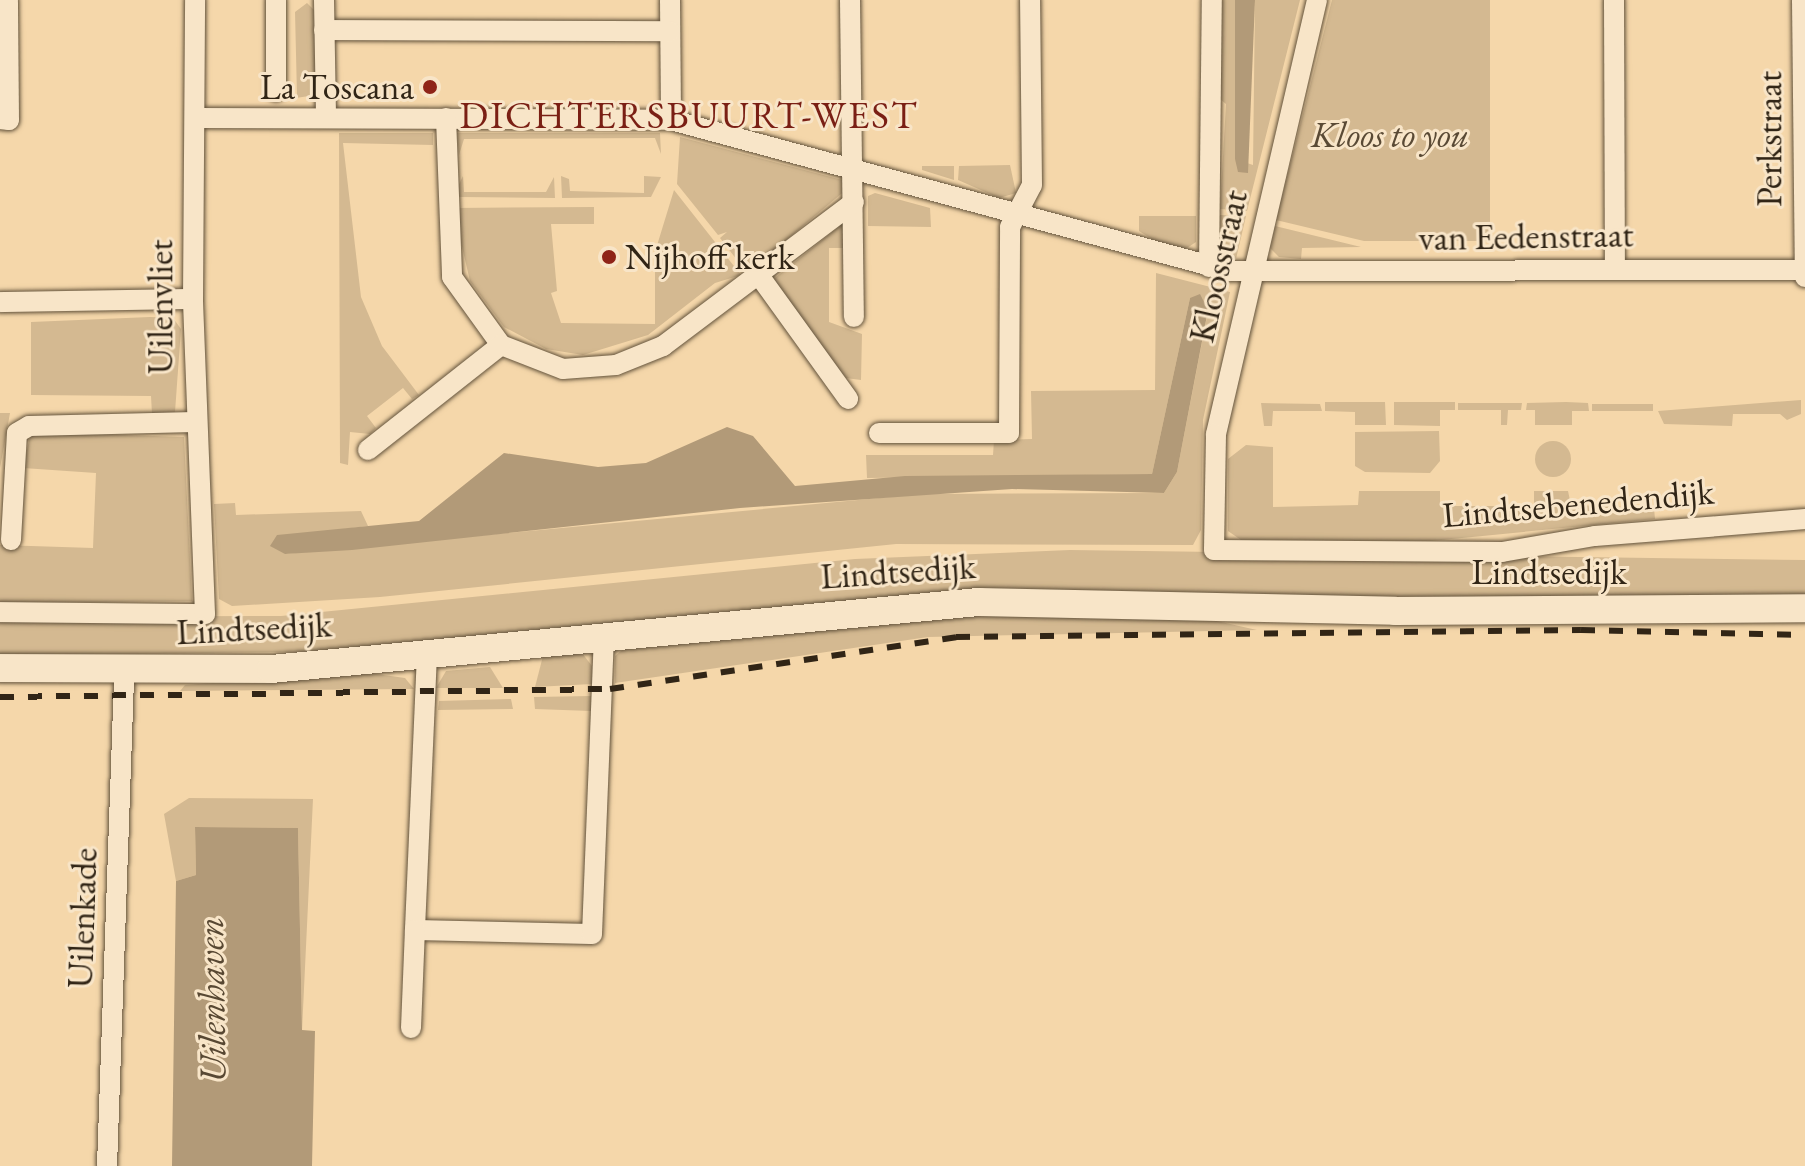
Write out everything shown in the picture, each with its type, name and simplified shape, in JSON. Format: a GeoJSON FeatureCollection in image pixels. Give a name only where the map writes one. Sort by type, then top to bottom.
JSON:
{"type":"FeatureCollection","features":[{"type":"Feature","properties":{"kind":"main road","name":"Lindtsedijk"},"geometry":{"type":"LineString","coordinates":[[0,668],[124,672],[427,654],[979,602],[1395,611],[1805,608]]}},
{"type":"Feature","properties":{"kind":"street"},"geometry":{"type":"LineString","coordinates":[[4,120],[4,39],[8,0]]}},
{"type":"Feature","properties":{"kind":"street","name":"Uilenvliet"},"geometry":{"type":"LineString","coordinates":[[0,612],[205,614],[195,422],[195,0]]}},
{"type":"Feature","properties":{"kind":"street"},"geometry":{"type":"LineString","coordinates":[[276,0],[276,91]]}},
{"type":"Feature","properties":{"kind":"street"},"geometry":{"type":"LineString","coordinates":[[324,0],[326,118]]}},
{"type":"Feature","properties":{"kind":"street"},"geometry":{"type":"LineString","coordinates":[[670,0],[671,120]]}},
{"type":"Feature","properties":{"kind":"street"},"geometry":{"type":"LineString","coordinates":[[850,0],[854,317]]}},
{"type":"Feature","properties":{"kind":"street"},"geometry":{"type":"LineString","coordinates":[[879,433],[1009,433],[1015,211],[1032,185],[1030,0]]}},
{"type":"Feature","properties":{"kind":"street"},"geometry":{"type":"LineString","coordinates":[[1209,267],[1212,0]]}},
{"type":"Feature","properties":{"kind":"street","name":"Kloosstraat"},"geometry":{"type":"LineString","coordinates":[[1214,550],[1216,434],[1249,273],[1317,0]]}},
{"type":"Feature","properties":{"kind":"street"},"geometry":{"type":"LineString","coordinates":[[1614,0],[1615,268]]}},
{"type":"Feature","properties":{"kind":"street","name":"Perkstraat"},"geometry":{"type":"LineString","coordinates":[[1802,0],[1804,274]]}},
{"type":"Feature","properties":{"kind":"street"},"geometry":{"type":"LineString","coordinates":[[324,30],[670,31]]}},
{"type":"Feature","properties":{"kind":"street","name":"van Eedenstraat"},"geometry":{"type":"LineString","coordinates":[[195,118],[671,120],[1015,211],[1209,267],[1249,273],[1615,268],[1804,274]]}},
{"type":"Feature","properties":{"kind":"street"},"geometry":{"type":"LineString","coordinates":[[446,118],[446,254],[471,312],[501,345],[563,369],[616,365],[663,346],[854,202]]}},
{"type":"Feature","properties":{"kind":"street"},"geometry":{"type":"LineString","coordinates":[[758,274],[848,399]]}},
{"type":"Feature","properties":{"kind":"street"},"geometry":{"type":"LineString","coordinates":[[0,302],[193,299]]}},
{"type":"Feature","properties":{"kind":"street"},"geometry":{"type":"LineString","coordinates":[[368,450],[501,345]]}},
{"type":"Feature","properties":{"kind":"street"},"geometry":{"type":"LineString","coordinates":[[11,540],[17,433],[29,426],[195,422]]}},
{"type":"Feature","properties":{"kind":"street","name":"Lindtsebenedendijk"},"geometry":{"type":"LineString","coordinates":[[1214,550],[1502,552],[1595,536],[1805,519]]}},
{"type":"Feature","properties":{"kind":"street"},"geometry":{"type":"LineString","coordinates":[[415,930],[592,934],[604,636]]}},
{"type":"Feature","properties":{"kind":"street"},"geometry":{"type":"LineString","coordinates":[[411,1028],[427,654]]}},
{"type":"Feature","properties":{"kind":"street","name":"Uilenkade"},"geometry":{"type":"LineString","coordinates":[[107,1166],[124,672]]}},
{"type":"Feature","properties":{"kind":"green space"},"geometry":{"type":"Polygon","coordinates":[[[1219,0],[1235,0],[1235,159],[1253,165],[1255,0],[1300,0],[1247,211],[1220,209],[1226,104],[1220,99],[1219,0]]]}},
{"type":"Feature","properties":{"kind":"green space","name":"Kloos to you"},"geometry":{"type":"Polygon","coordinates":[[[1332,0],[1490,0],[1490,241],[1364,241],[1276,220],[1332,0]]]}},
{"type":"Feature","properties":{"kind":"green space"},"geometry":{"type":"Polygon","coordinates":[[[307,3],[315,11],[316,95],[275,101],[297,96],[295,12],[307,3]]]}},
{"type":"Feature","properties":{"kind":"green space"},"geometry":{"type":"Polygon","coordinates":[[[339,133],[433,133],[433,145],[343,143],[361,297],[382,346],[419,395],[412,399],[403,388],[367,416],[376,428],[370,434],[350,432],[348,465],[340,463],[339,133]]]}},
{"type":"Feature","properties":{"kind":"green space"},"geometry":{"type":"Polygon","coordinates":[[[457,133],[660,133],[661,154],[655,138],[464,139],[459,155],[457,133]]]}},
{"type":"Feature","properties":{"kind":"green space"},"geometry":{"type":"Polygon","coordinates":[[[680,137],[846,181],[847,189],[747,273],[720,238],[727,232],[718,235],[677,184],[680,137]]]}},
{"type":"Feature","properties":{"kind":"green space"},"geometry":{"type":"Polygon","coordinates":[[[1010,165],[1016,193],[999,198],[958,180],[959,166],[1010,165]]]}},
{"type":"Feature","properties":{"kind":"green space"},"geometry":{"type":"Polygon","coordinates":[[[922,166],[954,166],[954,180],[922,170],[922,166]]]}},
{"type":"Feature","properties":{"kind":"green space"},"geometry":{"type":"Polygon","coordinates":[[[463,176],[464,192],[546,192],[554,177],[555,198],[460,197],[454,194],[463,176]]]}},
{"type":"Feature","properties":{"kind":"green space"},"geometry":{"type":"Polygon","coordinates":[[[561,176],[569,179],[570,191],[644,193],[644,176],[661,177],[651,197],[562,198],[561,176]]]}},
{"type":"Feature","properties":{"kind":"green space"},"geometry":{"type":"Polygon","coordinates":[[[674,190],[741,275],[715,283],[648,335],[583,355],[546,349],[504,327],[470,281],[453,208],[594,207],[594,224],[551,224],[557,291],[551,293],[561,323],[655,324],[655,252],[674,190]]]}},
{"type":"Feature","properties":{"kind":"green space"},"geometry":{"type":"Polygon","coordinates":[[[875,193],[930,208],[931,227],[868,226],[868,196],[875,193]]]}},
{"type":"Feature","properties":{"kind":"green space"},"geometry":{"type":"Polygon","coordinates":[[[1220,215],[1246,216],[1236,259],[1221,256],[1220,215]]]}},
{"type":"Feature","properties":{"kind":"green space"},"geometry":{"type":"Polygon","coordinates":[[[1139,216],[1196,216],[1196,242],[1184,250],[1155,241],[1139,231],[1139,216]]]}},
{"type":"Feature","properties":{"kind":"green space"},"geometry":{"type":"Polygon","coordinates":[[[846,221],[847,248],[829,248],[829,322],[862,334],[861,380],[846,378],[770,282],[846,221]]]}},
{"type":"Feature","properties":{"kind":"green space"},"geometry":{"type":"Polygon","coordinates":[[[1275,226],[1361,247],[1302,248],[1301,259],[1279,257],[1270,248],[1275,226]]]}},
{"type":"Feature","properties":{"kind":"green space"},"geometry":{"type":"Polygon","coordinates":[[[1156,273],[1230,292],[1203,420],[1201,530],[1193,545],[896,544],[380,597],[232,606],[219,599],[214,504],[235,503],[236,515],[361,511],[368,526],[336,530],[285,554],[922,494],[1164,493],[1177,472],[1208,311],[1190,298],[1152,474],[867,478],[866,455],[993,455],[994,440],[1032,439],[1031,391],[1155,390],[1156,273]]]}},
{"type":"Feature","properties":{"kind":"green space"},"geometry":{"type":"Polygon","coordinates":[[[173,318],[181,329],[175,412],[152,414],[151,396],[31,395],[31,322],[173,318]]]}},
{"type":"Feature","properties":{"kind":"green space"},"geometry":{"type":"Polygon","coordinates":[[[1801,400],[1801,414],[1787,420],[1780,414],[1733,414],[1732,426],[1664,424],[1658,411],[1801,400]]]}},
{"type":"Feature","properties":{"kind":"green space"},"geometry":{"type":"Polygon","coordinates":[[[1325,402],[1385,402],[1386,425],[1355,425],[1355,412],[1325,411],[1325,402]]]}},
{"type":"Feature","properties":{"kind":"green space"},"geometry":{"type":"Polygon","coordinates":[[[1394,402],[1455,402],[1455,410],[1440,410],[1440,426],[1394,425],[1394,402]]]}},
{"type":"Feature","properties":{"kind":"green space"},"geometry":{"type":"Polygon","coordinates":[[[1261,403],[1320,404],[1322,411],[1273,411],[1272,426],[1264,426],[1261,403]]]}},
{"type":"Feature","properties":{"kind":"green space"},"geometry":{"type":"Polygon","coordinates":[[[1458,403],[1522,403],[1521,410],[1508,410],[1507,425],[1501,425],[1501,410],[1458,410],[1458,403]]]}},
{"type":"Feature","properties":{"kind":"green space"},"geometry":{"type":"Polygon","coordinates":[[[1527,403],[1588,403],[1589,411],[1572,411],[1572,425],[1535,425],[1535,410],[1526,410],[1527,403]]]}},
{"type":"Feature","properties":{"kind":"green space"},"geometry":{"type":"Polygon","coordinates":[[[1592,404],[1653,404],[1653,411],[1592,411],[1592,404]]]}},
{"type":"Feature","properties":{"kind":"green space"},"geometry":{"type":"Polygon","coordinates":[[[0,413],[10,413],[0,468],[0,413]]]}},
{"type":"Feature","properties":{"kind":"green space"},"geometry":{"type":"Polygon","coordinates":[[[1439,431],[1440,461],[1430,473],[1365,472],[1355,466],[1355,432],[1439,431]]]}},
{"type":"Feature","properties":{"kind":"green space"},"geometry":{"type":"Polygon","coordinates":[[[31,432],[184,437],[192,601],[0,603],[0,545],[93,548],[96,473],[23,468],[31,432]]]}},
{"type":"Feature","properties":{"kind":"green space"},"geometry":{"type":"Polygon","coordinates":[[[1553,441],[1566,446],[1571,459],[1566,472],[1553,477],[1540,472],[1535,459],[1540,446],[1553,441]]]}},
{"type":"Feature","properties":{"kind":"green space"},"geometry":{"type":"Polygon","coordinates":[[[1246,445],[1273,447],[1273,507],[1358,505],[1359,491],[1440,491],[1440,506],[1534,506],[1534,491],[1568,491],[1571,505],[1654,508],[1655,519],[1431,541],[1241,540],[1228,531],[1228,459],[1246,445]]]}},
{"type":"Feature","properties":{"kind":"green space"},"geometry":{"type":"Polygon","coordinates":[[[1070,550],[1805,560],[1805,602],[1006,591],[347,651],[0,656],[0,617],[281,616],[855,559],[1070,550]]]}},
{"type":"Feature","properties":{"kind":"green space"},"geometry":{"type":"Polygon","coordinates":[[[949,614],[1212,620],[1257,630],[928,637],[615,683],[615,656],[627,646],[949,614]]]}},
{"type":"Feature","properties":{"kind":"green space"},"geometry":{"type":"Polygon","coordinates":[[[582,653],[592,666],[592,684],[535,687],[543,656],[582,653]]]}},
{"type":"Feature","properties":{"kind":"green space"},"geometry":{"type":"Polygon","coordinates":[[[490,667],[503,688],[436,688],[446,671],[490,667]]]}},
{"type":"Feature","properties":{"kind":"green space"},"geometry":{"type":"Polygon","coordinates":[[[362,672],[405,678],[414,689],[180,691],[185,685],[362,672]]]}},
{"type":"Feature","properties":{"kind":"green space"},"geometry":{"type":"Polygon","coordinates":[[[591,696],[591,711],[535,709],[534,697],[591,696]]]}},
{"type":"Feature","properties":{"kind":"green space"},"geometry":{"type":"Polygon","coordinates":[[[511,699],[513,709],[438,710],[439,701],[511,699]]]}},
{"type":"Feature","properties":{"kind":"green space"},"geometry":{"type":"Polygon","coordinates":[[[189,798],[313,799],[302,1031],[298,828],[195,827],[196,875],[176,881],[164,814],[189,798]]]}},
{"type":"Feature","properties":{"kind":"water"},"geometry":{"type":"Polygon","coordinates":[[[1235,0],[1255,0],[1248,173],[1238,172],[1235,159],[1235,0]]]}},
{"type":"Feature","properties":{"kind":"water"},"geometry":{"type":"Polygon","coordinates":[[[1200,294],[1208,310],[1177,472],[1164,493],[1012,489],[740,508],[352,550],[285,554],[270,546],[277,535],[419,521],[504,453],[598,467],[646,463],[727,427],[753,436],[795,486],[905,476],[1152,474],[1190,298],[1200,294]]]}},
{"type":"Feature","properties":{"kind":"water","name":"Uilenhaven"},"geometry":{"type":"Polygon","coordinates":[[[195,827],[298,828],[302,1030],[315,1031],[312,1166],[172,1166],[176,881],[196,875],[195,827]]]}},
{"type":"Feature","properties":{"kind":"railway"},"geometry":{"type":"LineString","coordinates":[[0,697],[610,689],[956,637],[1581,630],[1805,635]]}},
{"type":"Feature","properties":{"kind":"place","name":"La Toscana"},"geometry":{"type":"Point","coordinates":[430,87]}},
{"type":"Feature","properties":{"kind":"place","name":"Nijhoff kerk"},"geometry":{"type":"Point","coordinates":[609,257]}},
{"type":"Feature","properties":{"kind":"district","name":"DICHTERSBUURT-WEST"},"geometry":{"type":"Point","coordinates":[689,115]}}]}
